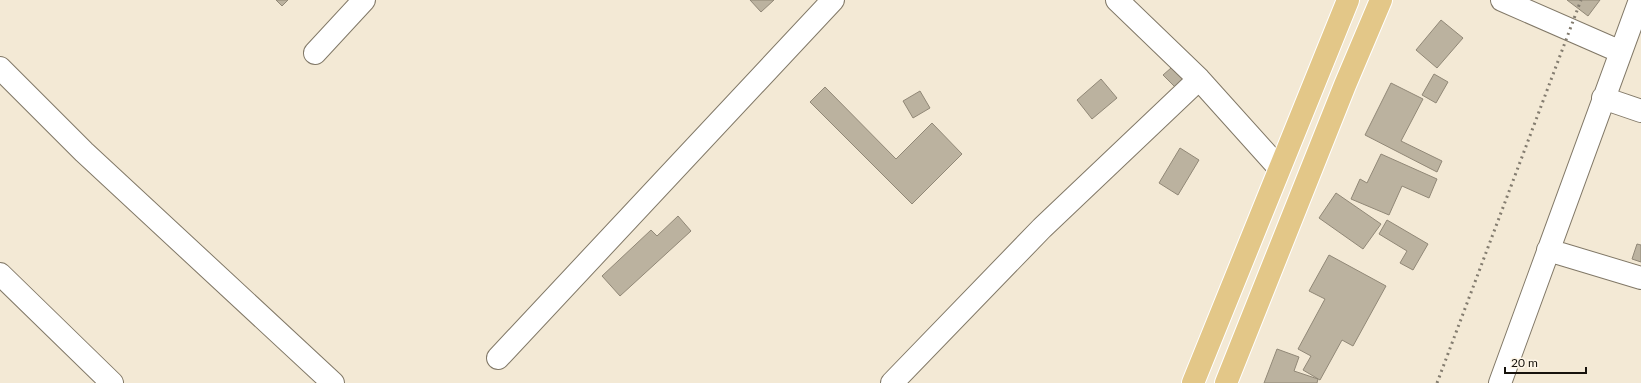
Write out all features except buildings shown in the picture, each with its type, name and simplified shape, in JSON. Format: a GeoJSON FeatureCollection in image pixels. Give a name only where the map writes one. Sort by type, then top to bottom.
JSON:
{"type":"FeatureCollection","features":[{"type":"Feature","properties":{"kind":"main road"},"geometry":{"type":"LineString","coordinates":[[1193,383],[1348,0]]}},
{"type":"Feature","properties":{"kind":"main road"},"geometry":{"type":"LineString","coordinates":[[1226,383],[1345,85],[1381,0]]}},
{"type":"Feature","properties":{"kind":"street"},"geometry":{"type":"LineString","coordinates":[[315,53],[364,0]]}},
{"type":"Feature","properties":{"kind":"street"},"geometry":{"type":"LineString","coordinates":[[498,358],[833,0]]}},
{"type":"Feature","properties":{"kind":"street"},"geometry":{"type":"LineString","coordinates":[[1117,0],[1199,79],[1279,168]]}},
{"type":"Feature","properties":{"kind":"street"},"geometry":{"type":"LineString","coordinates":[[1502,0],[1621,52]]}},
{"type":"Feature","properties":{"kind":"street"},"geometry":{"type":"LineString","coordinates":[[1500,383],[1640,0]]}},
{"type":"Feature","properties":{"kind":"street"},"geometry":{"type":"LineString","coordinates":[[0,68],[84,152],[333,383]]}},
{"type":"Feature","properties":{"kind":"street"},"geometry":{"type":"LineString","coordinates":[[892,383],[1042,228],[1199,79]]}},
{"type":"Feature","properties":{"kind":"street"},"geometry":{"type":"LineString","coordinates":[[1603,98],[1641,110]]}},
{"type":"Feature","properties":{"kind":"street"},"geometry":{"type":"LineString","coordinates":[[1548,250],[1641,278]]}},
{"type":"Feature","properties":{"kind":"street"},"geometry":{"type":"LineString","coordinates":[[0,274],[112,383]]}},
{"type":"Feature","properties":{"kind":"railway"},"geometry":{"type":"LineString","coordinates":[[1437,383],[1581,0]]}}]}
